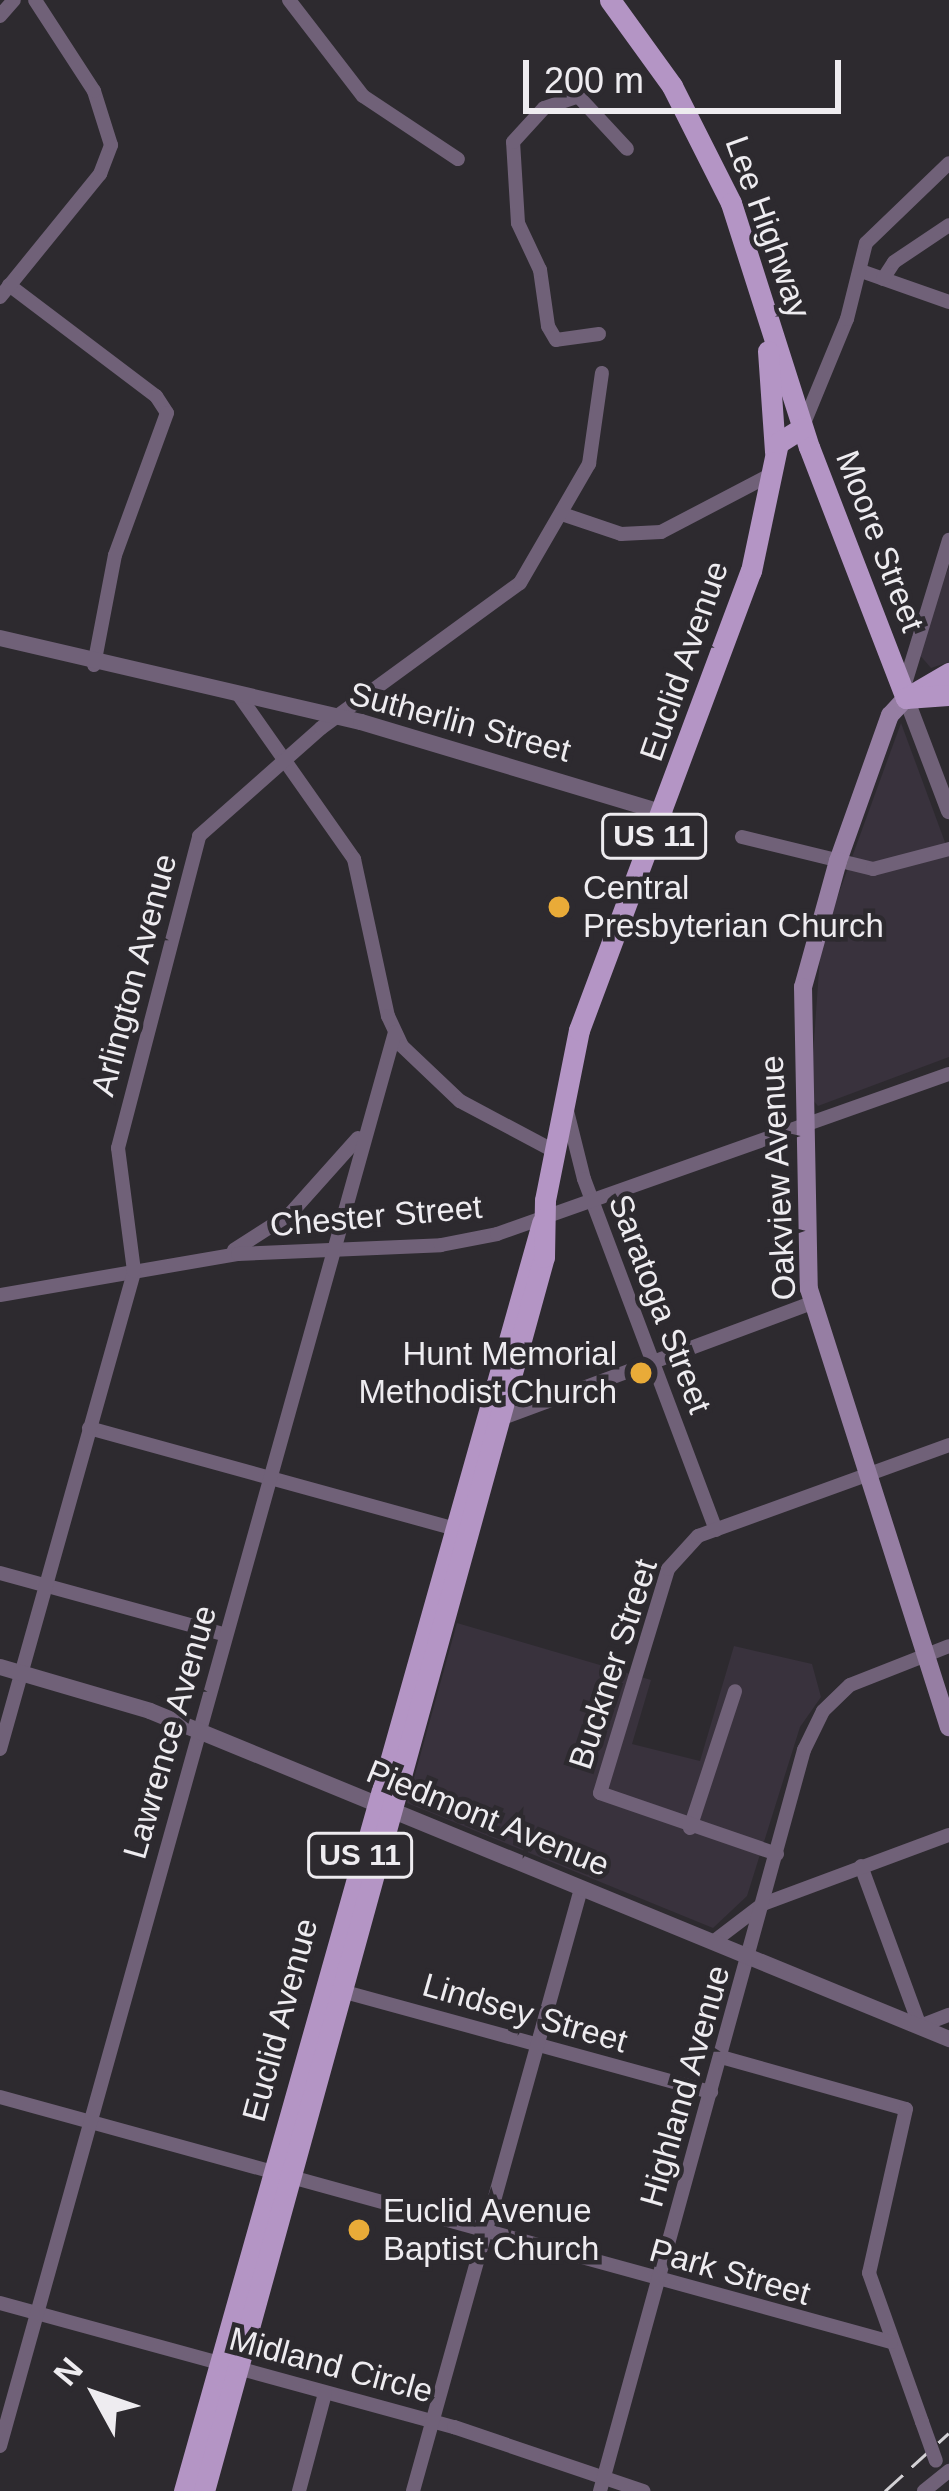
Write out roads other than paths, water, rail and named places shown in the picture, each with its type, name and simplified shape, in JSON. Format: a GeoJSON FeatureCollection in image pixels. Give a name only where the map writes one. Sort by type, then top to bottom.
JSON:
{"type":"FeatureCollection","features":[{"type":"Feature","properties":{"kind":"main road","name":"Lee Highway"},"geometry":{"type":"LineString","coordinates":[[610,0],[654,57],[712,157],[802,428]]}},
{"type":"Feature","properties":{"kind":"main road","name":"Euclid Avenue"},"geometry":{"type":"LineString","coordinates":[[184,2491],[229,2365],[517,1326],[544,1258],[542,1222],[565,1094],[607,945],[664,813],[751,571],[773,463],[766,315]]}},
{"type":"Feature","properties":{"kind":"main road","name":"Moore Street"},"geometry":{"type":"LineString","coordinates":[[802,428],[905,698]]}},
{"type":"Feature","properties":{"kind":"main road"},"geometry":{"type":"LineString","coordinates":[[773,463],[785,435],[802,428]]}},
{"type":"Feature","properties":{"kind":"main road"},"geometry":{"type":"LineString","coordinates":[[773,463],[811,452]]}},
{"type":"Feature","properties":{"kind":"main road"},"geometry":{"type":"LineString","coordinates":[[905,698],[949,673]]}},
{"type":"Feature","properties":{"kind":"main road"},"geometry":{"type":"LineString","coordinates":[[905,698],[949,695]]}},
{"type":"Feature","properties":{"kind":"main road","name":"Oakview Avenue"},"geometry":{"type":"LineString","coordinates":[[905,698],[890,715],[838,862],[802,987],[804,1125],[812,1303],[949,1727]]}},
{"type":"Feature","properties":{"kind":"main road","name":"Euclid Avenue"},"geometry":{"type":"LineString","coordinates":[[204,2491],[229,2365]]}},
{"type":"Feature","properties":{"kind":"street"},"geometry":{"type":"LineString","coordinates":[[0,16],[14,0]]}},
{"type":"Feature","properties":{"kind":"street"},"geometry":{"type":"LineString","coordinates":[[35,0],[94,91],[111,145],[100,174],[5,291],[156,396],[167,413],[115,555],[94,665]]}},
{"type":"Feature","properties":{"kind":"street"},"geometry":{"type":"LineString","coordinates":[[289,0],[363,96],[458,159]]}},
{"type":"Feature","properties":{"kind":"street"},"geometry":{"type":"LineString","coordinates":[[599,334],[556,340],[548,326],[540,270],[518,223],[513,142],[544,108],[578,96],[627,148]]}},
{"type":"Feature","properties":{"kind":"street"},"geometry":{"type":"LineString","coordinates":[[802,428],[871,235],[949,163]]}},
{"type":"Feature","properties":{"kind":"street"},"geometry":{"type":"LineString","coordinates":[[883,279],[894,262],[949,225]]}},
{"type":"Feature","properties":{"kind":"street"},"geometry":{"type":"LineString","coordinates":[[861,271],[949,302]]}},
{"type":"Feature","properties":{"kind":"street","name":"Arlington Avenue"},"geometry":{"type":"LineString","coordinates":[[0,1749],[134,1271],[118,1148],[178,900],[210,822],[336,718],[507,596],[566,515],[597,442],[602,373]]}},
{"type":"Feature","properties":{"kind":"street"},"geometry":{"type":"LineString","coordinates":[[566,515],[621,534],[662,532],[773,463]]}},
{"type":"Feature","properties":{"kind":"street"},"geometry":{"type":"LineString","coordinates":[[905,698],[906,665],[949,540]]}},
{"type":"Feature","properties":{"kind":"street","name":"Sutherlin Street"},"geometry":{"type":"LineString","coordinates":[[0,638],[94,665],[336,718],[664,813]]}},
{"type":"Feature","properties":{"kind":"street"},"geometry":{"type":"LineString","coordinates":[[238,694],[285,757],[363,880],[395,1032],[441,1088],[554,1151]]}},
{"type":"Feature","properties":{"kind":"street","name":"Moore Street"},"geometry":{"type":"LineString","coordinates":[[905,698],[949,812]]}},
{"type":"Feature","properties":{"kind":"street"},"geometry":{"type":"LineString","coordinates":[[742,837],[838,862],[886,868],[949,849]]}},
{"type":"Feature","properties":{"kind":"street","name":"Lawrence Avenue"},"geometry":{"type":"LineString","coordinates":[[0,2446],[395,1032]]}},
{"type":"Feature","properties":{"kind":"street","name":"Chester Street"},"geometry":{"type":"LineString","coordinates":[[0,1295],[224,1256],[441,1245],[542,1222],[949,1074]]}},
{"type":"Feature","properties":{"kind":"street","name":"Saratoga Street"},"geometry":{"type":"LineString","coordinates":[[565,1094],[594,1203],[716,1530]]}},
{"type":"Feature","properties":{"kind":"street"},"geometry":{"type":"LineString","coordinates":[[224,1256],[311,1195],[369,1116]]}},
{"type":"Feature","properties":{"kind":"street"},"geometry":{"type":"LineString","coordinates":[[491,1423],[812,1303]]}},
{"type":"Feature","properties":{"kind":"street"},"geometry":{"type":"LineString","coordinates":[[89,1428],[461,1530]]}},
{"type":"Feature","properties":{"kind":"street","name":"Buckner Street"},"geometry":{"type":"LineString","coordinates":[[690,1828],[668,1811],[603,1796],[668,1569],[688,1543],[716,1530],[949,1445]]}},
{"type":"Feature","properties":{"kind":"street"},"geometry":{"type":"LineString","coordinates":[[0,1573],[226,1635]]}},
{"type":"Feature","properties":{"kind":"street","name":"Highland Avenue"},"geometry":{"type":"LineString","coordinates":[[600,2491],[804,1750],[823,1712],[850,1685],[949,1646]]}},
{"type":"Feature","properties":{"kind":"street","name":"Piedmont Avenue"},"geometry":{"type":"LineString","coordinates":[[0,1667],[198,1731],[949,2038]]}},
{"type":"Feature","properties":{"kind":"street"},"geometry":{"type":"LineString","coordinates":[[735,1690],[690,1828],[777,1854]]}},
{"type":"Feature","properties":{"kind":"street"},"geometry":{"type":"LineString","coordinates":[[713,1942],[764,1904],[949,1835]]}},
{"type":"Feature","properties":{"kind":"street"},"geometry":{"type":"LineString","coordinates":[[861,1866],[920,2026],[949,2015]]}},
{"type":"Feature","properties":{"kind":"street"},"geometry":{"type":"LineString","coordinates":[[413,2491],[580,1889]]}},
{"type":"Feature","properties":{"kind":"street","name":"Lindsey Street"},"geometry":{"type":"LineString","coordinates":[[333,1989],[711,2092]]}},
{"type":"Feature","properties":{"kind":"street"},"geometry":{"type":"LineString","coordinates":[[721,2057],[906,2109],[869,2273],[948,2491]]}},
{"type":"Feature","properties":{"kind":"street","name":"Park Street"},"geometry":{"type":"LineString","coordinates":[[0,2097],[891,2342]]}},
{"type":"Feature","properties":{"kind":"street","name":"Midland Circle"},"geometry":{"type":"LineString","coordinates":[[0,2303],[432,2422],[605,2474],[643,2491]]}},
{"type":"Feature","properties":{"kind":"street"},"geometry":{"type":"LineString","coordinates":[[298,2491],[325,2392]]}},
{"type":"Feature","properties":{"kind":"street"},"geometry":{"type":"LineString","coordinates":[[924,2491],[942,2469]]}},
{"type":"Feature","properties":{"kind":"railway"},"geometry":{"type":"LineString","coordinates":[[885,2491],[949,2433]]}},
{"type":"Feature","properties":{"kind":"place","name":"Central Presbyterian Church"},"geometry":{"type":"Point","coordinates":[559,907]}},
{"type":"Feature","properties":{"kind":"place","name":"Hunt Memorial Methodist Church"},"geometry":{"type":"Point","coordinates":[641,1373]}},
{"type":"Feature","properties":{"kind":"place","name":"Euclid Avenue Baptist Church"},"geometry":{"type":"Point","coordinates":[359,2230]}}]}
